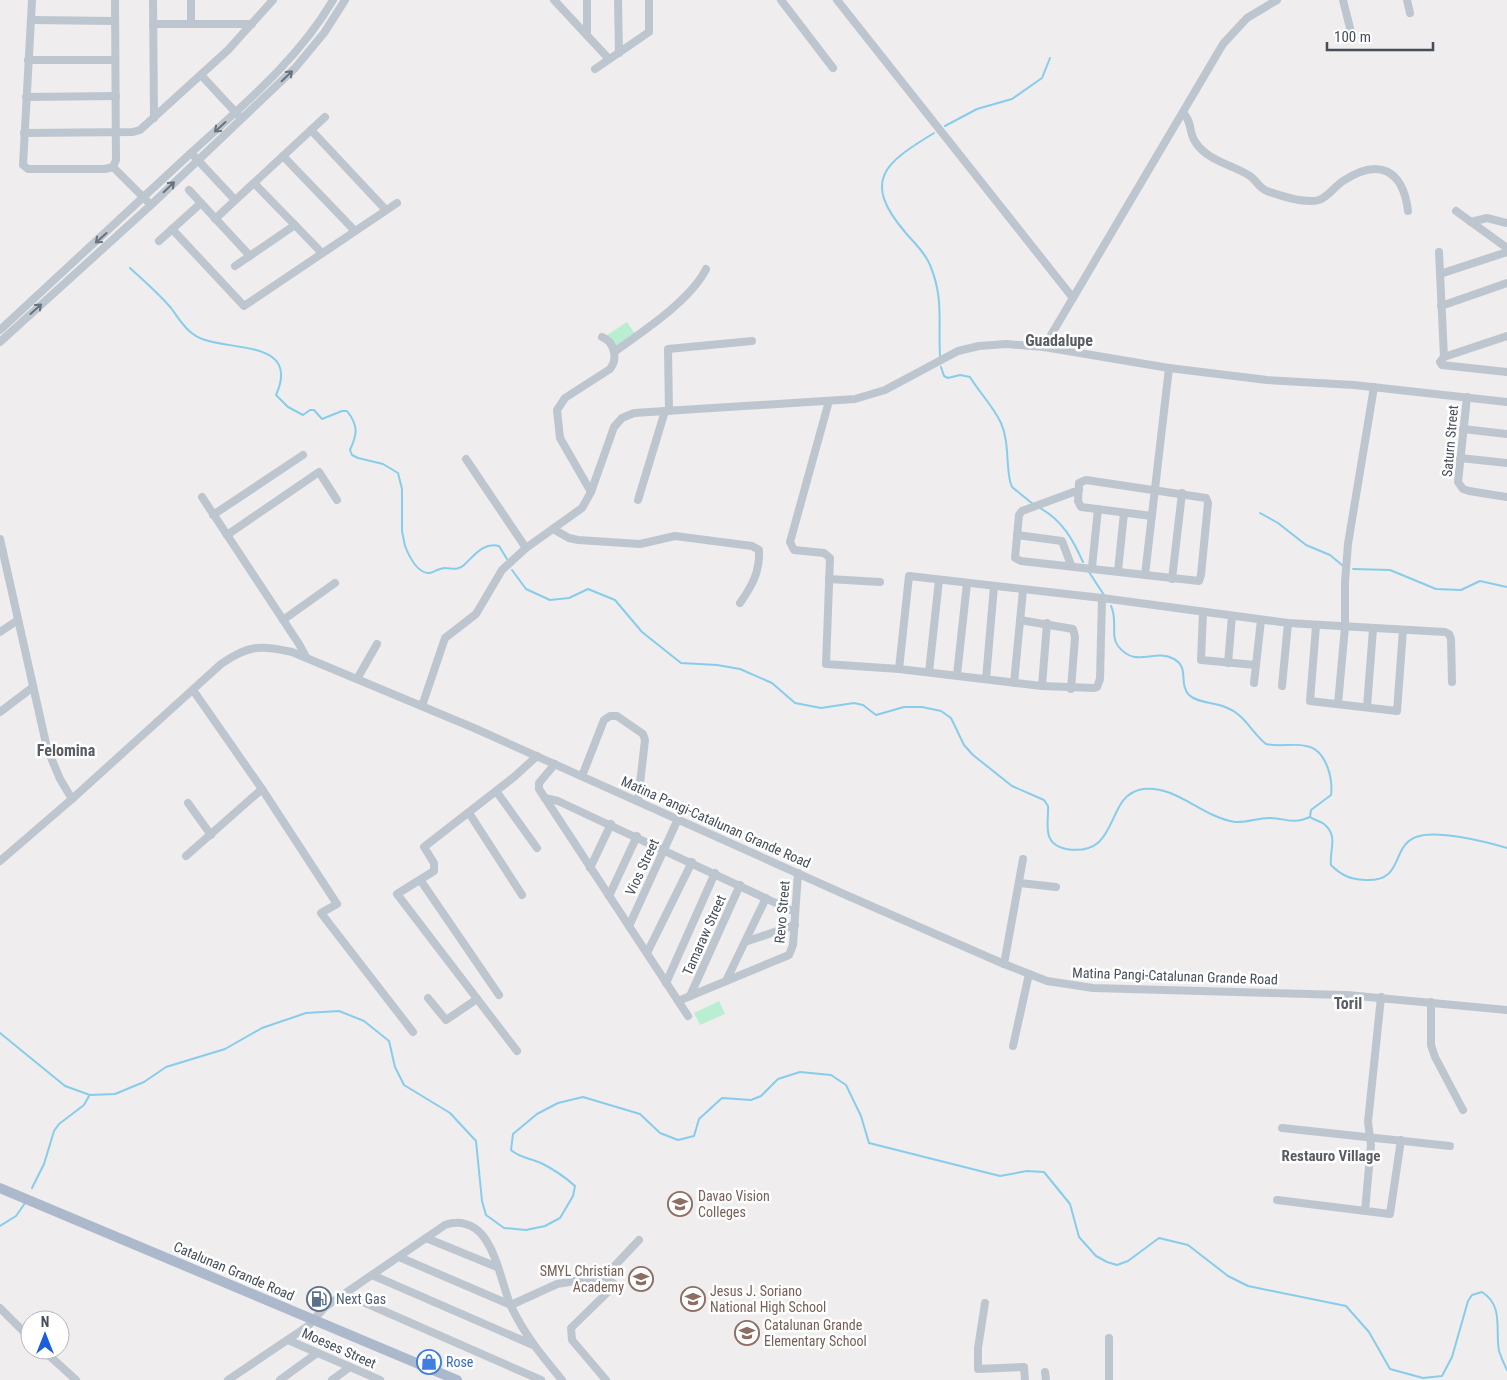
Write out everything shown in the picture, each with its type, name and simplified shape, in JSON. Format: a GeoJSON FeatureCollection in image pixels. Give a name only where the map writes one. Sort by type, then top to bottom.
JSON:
{"type":"FeatureCollection","features":[{"type":"Feature","properties":{"kind":"main road","name":"Catalunan Grande Road"},"geometry":{"type":"LineString","coordinates":[[0,1188],[457,1380]]}},
{"type":"Feature","properties":{"kind":"street"},"geometry":{"type":"LineString","coordinates":[[32,0],[22,162],[25,168],[104,169],[113,167]]}},
{"type":"Feature","properties":{"kind":"street"},"geometry":{"type":"LineString","coordinates":[[113,167],[116,160],[115,0]]}},
{"type":"Feature","properties":{"kind":"street"},"geometry":{"type":"LineString","coordinates":[[153,0],[154,118]]}},
{"type":"Feature","properties":{"kind":"street"},"geometry":{"type":"LineString","coordinates":[[191,0],[191,24]]}},
{"type":"Feature","properties":{"kind":"street"},"geometry":{"type":"LineString","coordinates":[[24,133],[135,132],[154,118],[201,75],[273,0]]}},
{"type":"Feature","properties":{"kind":"street"},"geometry":{"type":"LineString","coordinates":[[0,330],[236,112],[293,56],[334,0]]}},
{"type":"Feature","properties":{"kind":"street"},"geometry":{"type":"LineString","coordinates":[[0,342],[151,205],[295,68],[335,17],[344,0]]}},
{"type":"Feature","properties":{"kind":"street"},"geometry":{"type":"LineString","coordinates":[[555,0],[610,59]]}},
{"type":"Feature","properties":{"kind":"street"},"geometry":{"type":"LineString","coordinates":[[587,0],[587,35]]}},
{"type":"Feature","properties":{"kind":"street"},"geometry":{"type":"LineString","coordinates":[[618,0],[619,53]]}},
{"type":"Feature","properties":{"kind":"street"},"geometry":{"type":"LineString","coordinates":[[595,69],[649,32],[649,0]]}},
{"type":"Feature","properties":{"kind":"street"},"geometry":{"type":"LineString","coordinates":[[781,0],[833,68]]}},
{"type":"Feature","properties":{"kind":"street"},"geometry":{"type":"LineString","coordinates":[[837,0],[1073,298]]}},
{"type":"Feature","properties":{"kind":"street"},"geometry":{"type":"LineString","coordinates":[[1044,347],[1223,44],[1233,31],[1261,8],[1277,0]]}},
{"type":"Feature","properties":{"kind":"street"},"geometry":{"type":"LineString","coordinates":[[1343,0],[1352,36]]}},
{"type":"Feature","properties":{"kind":"street"},"geometry":{"type":"LineString","coordinates":[[1407,0],[1410,13]]}},
{"type":"Feature","properties":{"kind":"street"},"geometry":{"type":"LineString","coordinates":[[326,12],[335,17]]}},
{"type":"Feature","properties":{"kind":"street"},"geometry":{"type":"LineString","coordinates":[[31,20],[115,21]]}},
{"type":"Feature","properties":{"kind":"street"},"geometry":{"type":"LineString","coordinates":[[153,24],[252,24]]}},
{"type":"Feature","properties":{"kind":"street"},"geometry":{"type":"LineString","coordinates":[[28,60],[116,60]]}},
{"type":"Feature","properties":{"kind":"street"},"geometry":{"type":"LineString","coordinates":[[201,75],[242,119]]}},
{"type":"Feature","properties":{"kind":"street"},"geometry":{"type":"LineString","coordinates":[[26,97],[116,96]]}},
{"type":"Feature","properties":{"kind":"street"},"geometry":{"type":"LineString","coordinates":[[1183,113],[1189,120],[1192,137],[1200,148],[1220,162],[1249,175],[1261,188],[1290,197],[1316,201],[1322,199],[1342,182],[1355,175],[1380,170],[1394,175],[1400,181],[1408,211]]}},
{"type":"Feature","properties":{"kind":"street"},"geometry":{"type":"LineString","coordinates":[[215,219],[325,117]]}},
{"type":"Feature","properties":{"kind":"street"},"geometry":{"type":"LineString","coordinates":[[311,130],[386,210]]}},
{"type":"Feature","properties":{"kind":"street"},"geometry":{"type":"LineString","coordinates":[[191,153],[235,200]]}},
{"type":"Feature","properties":{"kind":"street"},"geometry":{"type":"LineString","coordinates":[[283,156],[355,231]]}},
{"type":"Feature","properties":{"kind":"street"},"geometry":{"type":"LineString","coordinates":[[113,167],[151,205]]}},
{"type":"Feature","properties":{"kind":"street"},"geometry":{"type":"LineString","coordinates":[[254,183],[322,253]]}},
{"type":"Feature","properties":{"kind":"street"},"geometry":{"type":"LineString","coordinates":[[188,190],[250,256]]}},
{"type":"Feature","properties":{"kind":"street"},"geometry":{"type":"LineString","coordinates":[[159,241],[201,203]]}},
{"type":"Feature","properties":{"kind":"street"},"geometry":{"type":"LineString","coordinates":[[172,229],[244,306],[398,203]]}},
{"type":"Feature","properties":{"kind":"street"},"geometry":{"type":"LineString","coordinates":[[1456,211],[1507,248]]}},
{"type":"Feature","properties":{"kind":"street"},"geometry":{"type":"LineString","coordinates":[[1471,222],[1487,218],[1507,223]]}},
{"type":"Feature","properties":{"kind":"street"},"geometry":{"type":"LineString","coordinates":[[236,266],[295,225]]}},
{"type":"Feature","properties":{"kind":"street"},"geometry":{"type":"LineString","coordinates":[[1439,252],[1444,357]]}},
{"type":"Feature","properties":{"kind":"street"},"geometry":{"type":"LineString","coordinates":[[1440,274],[1507,252]]}},
{"type":"Feature","properties":{"kind":"street"},"geometry":{"type":"LineString","coordinates":[[614,352],[660,319],[698,282],[706,269]]}},
{"type":"Feature","properties":{"kind":"street"},"geometry":{"type":"LineString","coordinates":[[1441,306],[1507,283]]}},
{"type":"Feature","properties":{"kind":"street"},"geometry":{"type":"LineString","coordinates":[[1507,336],[1444,357],[1440,361],[1442,365],[1507,371]]}},
{"type":"Feature","properties":{"kind":"street"},"geometry":{"type":"LineString","coordinates":[[591,492],[560,438],[557,410],[565,398],[610,370],[615,360],[614,352],[607,340],[602,337]]}},
{"type":"Feature","properties":{"kind":"street"},"geometry":{"type":"LineString","coordinates":[[638,500],[666,411],[668,349],[752,341]]}},
{"type":"Feature","properties":{"kind":"street"},"geometry":{"type":"LineString","coordinates":[[422,706],[446,638],[476,614],[502,570],[526,548],[582,508],[591,492],[614,427],[622,418],[634,413],[855,399],[885,390],[958,351],[993,345],[1044,347],[1169,368],[1289,382],[1374,387],[1507,402]]}},
{"type":"Feature","properties":{"kind":"street"},"geometry":{"type":"LineString","coordinates":[[1145,575],[1169,368]]}},
{"type":"Feature","properties":{"kind":"street"},"geometry":{"type":"LineString","coordinates":[[1338,704],[1345,627],[1345,582],[1348,544],[1374,387]]}},
{"type":"Feature","properties":{"kind":"street","name":"Saturn Street"},"geometry":{"type":"LineString","coordinates":[[1466,397],[1458,478],[1460,486],[1469,491],[1507,497]]}},
{"type":"Feature","properties":{"kind":"street"},"geometry":{"type":"LineString","coordinates":[[829,401],[790,542],[794,550],[829,556],[830,579],[826,664],[929,672],[1042,686],[1094,688],[1100,683],[1102,598]]}},
{"type":"Feature","properties":{"kind":"street"},"geometry":{"type":"LineString","coordinates":[[1463,429],[1507,434]]}},
{"type":"Feature","properties":{"kind":"street"},"geometry":{"type":"LineString","coordinates":[[213,515],[303,455]]}},
{"type":"Feature","properties":{"kind":"street"},"geometry":{"type":"LineString","coordinates":[[1460,458],[1507,463]]}},
{"type":"Feature","properties":{"kind":"street"},"geometry":{"type":"LineString","coordinates":[[466,459],[526,548]]}},
{"type":"Feature","properties":{"kind":"street"},"geometry":{"type":"LineString","coordinates":[[227,536],[319,472],[337,500]]}},
{"type":"Feature","properties":{"kind":"street"},"geometry":{"type":"LineString","coordinates":[[1079,490],[1024,509],[1019,515],[1014,555],[1017,560],[1092,567],[1197,582],[1202,575],[1208,500],[1204,497],[1155,489],[1083,480],[1079,483],[1079,490],[1079,506],[1152,516]]}},
{"type":"Feature","properties":{"kind":"street"},"geometry":{"type":"LineString","coordinates":[[1172,579],[1182,494]]}},
{"type":"Feature","properties":{"kind":"street"},"geometry":{"type":"LineString","coordinates":[[202,497],[306,657]]}},
{"type":"Feature","properties":{"kind":"street"},"geometry":{"type":"LineString","coordinates":[[1092,567],[1098,509]]}},
{"type":"Feature","properties":{"kind":"street"},"geometry":{"type":"LineString","coordinates":[[1118,571],[1124,513]]}},
{"type":"Feature","properties":{"kind":"street"},"geometry":{"type":"LineString","coordinates":[[553,529],[568,538],[585,540],[640,544],[675,536],[752,546],[759,550],[755,582],[740,603]]}},
{"type":"Feature","properties":{"kind":"street"},"geometry":{"type":"LineString","coordinates":[[1017,535],[1062,541],[1071,565]]}},
{"type":"Feature","properties":{"kind":"street"},"geometry":{"type":"LineString","coordinates":[[0,539],[52,764],[72,800]]}},
{"type":"Feature","properties":{"kind":"street"},"geometry":{"type":"LineString","coordinates":[[899,669],[910,576],[1102,598],[1260,620],[1316,626],[1373,629],[1403,630],[1418,628],[1449,634],[1451,639],[1452,682]]}},
{"type":"Feature","properties":{"kind":"street"},"geometry":{"type":"LineString","coordinates":[[830,579],[880,582]]}},
{"type":"Feature","properties":{"kind":"street"},"geometry":{"type":"LineString","coordinates":[[929,672],[939,580]]}},
{"type":"Feature","properties":{"kind":"street"},"geometry":{"type":"LineString","coordinates":[[283,620],[335,583]]}},
{"type":"Feature","properties":{"kind":"street"},"geometry":{"type":"LineString","coordinates":[[956,676],[967,583]]}},
{"type":"Feature","properties":{"kind":"street"},"geometry":{"type":"LineString","coordinates":[[986,679],[994,586]]}},
{"type":"Feature","properties":{"kind":"street"},"geometry":{"type":"LineString","coordinates":[[1014,683],[1023,590]]}},
{"type":"Feature","properties":{"kind":"street"},"geometry":{"type":"LineString","coordinates":[[1204,612],[1201,660],[1256,665]]}},
{"type":"Feature","properties":{"kind":"street"},"geometry":{"type":"LineString","coordinates":[[1228,663],[1232,616]]}},
{"type":"Feature","properties":{"kind":"street"},"geometry":{"type":"LineString","coordinates":[[0,632],[18,620]]}},
{"type":"Feature","properties":{"kind":"street"},"geometry":{"type":"LineString","coordinates":[[1020,620],[1070,627],[1074,632],[1071,688]]}},
{"type":"Feature","properties":{"kind":"street"},"geometry":{"type":"LineString","coordinates":[[1254,683],[1260,620]]}},
{"type":"Feature","properties":{"kind":"street"},"geometry":{"type":"LineString","coordinates":[[1282,686],[1288,623]]}},
{"type":"Feature","properties":{"kind":"street"},"geometry":{"type":"LineString","coordinates":[[1042,686],[1047,624]]}},
{"type":"Feature","properties":{"kind":"street"},"geometry":{"type":"LineString","coordinates":[[1316,626],[1310,701],[1397,710],[1403,630]]}},
{"type":"Feature","properties":{"kind":"street"},"geometry":{"type":"LineString","coordinates":[[1367,707],[1373,629]]}},
{"type":"Feature","properties":{"kind":"street"},"geometry":{"type":"LineString","coordinates":[[357,679],[377,644]]}},
{"type":"Feature","properties":{"kind":"street","name":"Matina Pangi-Catalunan Grande Road"},"geometry":{"type":"LineString","coordinates":[[0,862],[72,800],[221,664],[245,649],[270,647],[306,657],[422,706],[798,874],[1004,964],[1056,983],[1093,988],[1381,997],[1507,1010]]}},
{"type":"Feature","properties":{"kind":"street"},"geometry":{"type":"LineString","coordinates":[[0,712],[33,687]]}},
{"type":"Feature","properties":{"kind":"street"},"geometry":{"type":"LineString","coordinates":[[193,690],[262,789],[337,904],[322,913],[412,1032]]}},
{"type":"Feature","properties":{"kind":"street"},"geometry":{"type":"LineString","coordinates":[[582,776],[604,720],[610,716],[617,716],[640,730],[645,740],[638,801]]}},
{"type":"Feature","properties":{"kind":"street"},"geometry":{"type":"LineString","coordinates":[[517,1051],[397,894],[432,874],[435,869],[434,863],[424,847],[469,813],[537,756]]}},
{"type":"Feature","properties":{"kind":"street"},"geometry":{"type":"LineString","coordinates":[[555,764],[538,782],[539,789],[688,1016]]}},
{"type":"Feature","properties":{"kind":"street"},"geometry":{"type":"LineString","coordinates":[[186,856],[262,789]]}},
{"type":"Feature","properties":{"kind":"street"},"geometry":{"type":"LineString","coordinates":[[496,791],[537,848]]}},
{"type":"Feature","properties":{"kind":"street"},"geometry":{"type":"LineString","coordinates":[[545,798],[558,801],[637,836],[796,912]]}},
{"type":"Feature","properties":{"kind":"street"},"geometry":{"type":"LineString","coordinates":[[188,803],[211,835]]}},
{"type":"Feature","properties":{"kind":"street"},"geometry":{"type":"LineString","coordinates":[[469,813],[522,895]]}},
{"type":"Feature","properties":{"kind":"street","name":"Vios Street"},"geometry":{"type":"LineString","coordinates":[[629,926],[678,819]]}},
{"type":"Feature","properties":{"kind":"street"},"geometry":{"type":"LineString","coordinates":[[590,868],[610,824]]}},
{"type":"Feature","properties":{"kind":"street"},"geometry":{"type":"LineString","coordinates":[[609,896],[637,836]]}},
{"type":"Feature","properties":{"kind":"street"},"geometry":{"type":"LineString","coordinates":[[1004,964],[1023,859]]}},
{"type":"Feature","properties":{"kind":"street"},"geometry":{"type":"LineString","coordinates":[[647,954],[692,862]]}},
{"type":"Feature","properties":{"kind":"street"},"geometry":{"type":"LineString","coordinates":[[666,982],[715,873]]}},
{"type":"Feature","properties":{"kind":"street","name":"Revo Street"},"geometry":{"type":"LineString","coordinates":[[726,981],[791,952],[795,925],[798,874]]}},
{"type":"Feature","properties":{"kind":"street"},"geometry":{"type":"LineString","coordinates":[[421,881],[499,995]]}},
{"type":"Feature","properties":{"kind":"street"},"geometry":{"type":"LineString","coordinates":[[1020,883],[1056,887]]}},
{"type":"Feature","properties":{"kind":"street","name":"Tamaraw Street"},"geometry":{"type":"LineString","coordinates":[[690,996],[740,885]]}},
{"type":"Feature","properties":{"kind":"street"},"geometry":{"type":"LineString","coordinates":[[678,1001],[726,981],[766,898]]}},
{"type":"Feature","properties":{"kind":"street"},"geometry":{"type":"LineString","coordinates":[[745,942],[795,925]]}},
{"type":"Feature","properties":{"kind":"street"},"geometry":{"type":"LineString","coordinates":[[1013,1046],[1029,974]]}},
{"type":"Feature","properties":{"kind":"street"},"geometry":{"type":"LineString","coordinates":[[1365,1211],[1371,1136],[1368,1122],[1381,997]]}},
{"type":"Feature","properties":{"kind":"street"},"geometry":{"type":"LineString","coordinates":[[428,998],[446,1020],[477,999]]}},
{"type":"Feature","properties":{"kind":"street"},"geometry":{"type":"LineString","coordinates":[[1431,1002],[1431,1045],[1435,1057],[1462,1110]]}},
{"type":"Feature","properties":{"kind":"street"},"geometry":{"type":"LineString","coordinates":[[1282,1128],[1371,1136],[1450,1146]]}},
{"type":"Feature","properties":{"kind":"street"},"geometry":{"type":"LineString","coordinates":[[1277,1200],[1390,1214],[1401,1140]]}},
{"type":"Feature","properties":{"kind":"street"},"geometry":{"type":"LineString","coordinates":[[228,1380],[288,1340],[314,1320],[325,1307],[426,1238],[452,1223],[470,1226],[482,1234],[511,1304],[534,1345],[562,1380]]}},
{"type":"Feature","properties":{"kind":"street"},"geometry":{"type":"LineString","coordinates":[[426,1238],[497,1267]]}},
{"type":"Feature","properties":{"kind":"street"},"geometry":{"type":"LineString","coordinates":[[399,1257],[511,1304],[557,1284],[605,1276],[639,1240]]}},
{"type":"Feature","properties":{"kind":"street"},"geometry":{"type":"LineString","coordinates":[[372,1275],[534,1345]]}},
{"type":"Feature","properties":{"kind":"street"},"geometry":{"type":"LineString","coordinates":[[605,1276],[615,1285],[570,1332],[572,1340],[606,1380]]}},
{"type":"Feature","properties":{"kind":"street"},"geometry":{"type":"LineString","coordinates":[[345,1294],[541,1380]]}},
{"type":"Feature","properties":{"kind":"street"},"geometry":{"type":"LineString","coordinates":[[985,1303],[978,1348],[978,1369],[1024,1367],[1025,1380]]}},
{"type":"Feature","properties":{"kind":"street"},"geometry":{"type":"LineString","coordinates":[[0,1308],[20,1328]]}},
{"type":"Feature","properties":{"kind":"street"},"geometry":{"type":"LineString","coordinates":[[1109,1338],[1109,1380]]}},
{"type":"Feature","properties":{"kind":"street","name":"Moeses Street"},"geometry":{"type":"LineString","coordinates":[[288,1340],[380,1380]]}},
{"type":"Feature","properties":{"kind":"street"},"geometry":{"type":"LineString","coordinates":[[280,1380],[317,1352]]}},
{"type":"Feature","properties":{"kind":"street"},"geometry":{"type":"LineString","coordinates":[[54,1360],[76,1380]]}},
{"type":"Feature","properties":{"kind":"street"},"geometry":{"type":"LineString","coordinates":[[332,1380],[350,1367]]}},
{"type":"Feature","properties":{"kind":"green space"},"geometry":{"type":"Polygon","coordinates":[[[627,322],[635,334],[614,347],[607,335],[627,322]]]}},
{"type":"Feature","properties":{"kind":"green space"},"geometry":{"type":"Polygon","coordinates":[[[719,1001],[725,1014],[700,1025],[694,1013],[719,1001]]]}},
{"type":"Feature","properties":{"kind":"waterway"},"geometry":{"type":"LineString","coordinates":[[945,126],[977,109],[1012,99],[1042,78],[1050,58]]}},
{"type":"Feature","properties":{"kind":"waterway"},"geometry":{"type":"LineString","coordinates":[[934,133],[903,154],[892,164],[885,174],[882,186],[884,199],[892,214],[930,265],[939,300],[940,356]]}},
{"type":"Feature","properties":{"kind":"waterway"},"geometry":{"type":"LineString","coordinates":[[130,268],[161,297],[183,325],[193,334],[220,344],[254,350],[268,355],[278,363],[281,376],[276,395],[288,407],[303,415],[310,410],[314,410],[322,419],[342,411],[347,411],[354,421],[356,430],[350,450],[352,455],[383,464],[398,473],[402,489],[402,531],[405,546],[417,568],[425,573],[443,568],[459,568],[479,551],[493,545],[499,546],[507,559]]}},
{"type":"Feature","properties":{"kind":"waterway"},"geometry":{"type":"LineString","coordinates":[[941,367],[944,376],[948,378],[960,375],[970,377],[994,411],[1004,430],[1012,487],[1033,504]]}},
{"type":"Feature","properties":{"kind":"waterway"},"geometry":{"type":"LineString","coordinates":[[1040,508],[1061,525],[1083,562]]}},
{"type":"Feature","properties":{"kind":"waterway"},"geometry":{"type":"LineString","coordinates":[[1260,513],[1278,523],[1306,545],[1330,555],[1342,565]]}},
{"type":"Feature","properties":{"kind":"waterway"},"geometry":{"type":"LineString","coordinates":[[1353,569],[1390,570],[1436,589],[1461,590],[1480,581],[1507,587]]}},
{"type":"Feature","properties":{"kind":"waterway"},"geometry":{"type":"LineString","coordinates":[[512,570],[526,589],[550,600],[569,598],[588,589],[615,600],[642,632],[681,663],[717,665],[740,669],[772,683],[795,703],[821,708],[854,703],[863,705],[876,715],[904,707],[922,707],[941,711],[951,718],[964,745],[973,755],[1012,786],[1044,800],[1048,806],[1048,832],[1050,838],[1053,843],[1066,849],[1084,849],[1096,844],[1104,836],[1122,802],[1131,794],[1143,789],[1167,792],[1211,814],[1235,822],[1269,818],[1298,821],[1310,817]]}},
{"type":"Feature","properties":{"kind":"waterway"},"geometry":{"type":"LineString","coordinates":[[1089,572],[1104,595]]}},
{"type":"Feature","properties":{"kind":"waterway"},"geometry":{"type":"LineString","coordinates":[[1111,606],[1116,642],[1125,653],[1138,657],[1167,656],[1174,659],[1182,667],[1184,686],[1192,698],[1221,705],[1232,710],[1266,744],[1301,745],[1313,748],[1319,753],[1327,765],[1331,781],[1331,795],[1311,810],[1310,817]]}},
{"type":"Feature","properties":{"kind":"waterway"},"geometry":{"type":"LineString","coordinates":[[1310,817],[1324,824],[1331,833],[1331,865],[1339,872],[1355,879],[1378,879],[1386,876],[1392,870],[1408,842],[1416,837],[1425,835],[1462,837],[1507,848]]}},
{"type":"Feature","properties":{"kind":"waterway"},"geometry":{"type":"LineString","coordinates":[[0,1033],[65,1086],[90,1095],[115,1094],[144,1082],[166,1067],[225,1049],[262,1028],[306,1013],[339,1011],[364,1021],[389,1041],[395,1067],[404,1085],[450,1113],[476,1141],[482,1201],[486,1215],[504,1228],[526,1230],[545,1226],[560,1218],[573,1196],[575,1186],[563,1176],[541,1163],[514,1153],[511,1150],[513,1134],[537,1114],[558,1103],[583,1097],[640,1114],[660,1133],[678,1140],[694,1136],[699,1119],[722,1098],[751,1100],[761,1096],[778,1079],[800,1072],[831,1075],[846,1085],[861,1116],[869,1143],[1000,1176],[1027,1171],[1044,1172],[1070,1204],[1079,1237],[1096,1256],[1117,1265],[1128,1261],[1159,1238],[1188,1245],[1228,1276],[1248,1286],[1346,1306],[1369,1332],[1390,1369],[1423,1378],[1442,1376],[1452,1357],[1468,1301],[1472,1295],[1482,1292],[1489,1298],[1496,1311],[1499,1351],[1507,1370]]}},
{"type":"Feature","properties":{"kind":"waterway"},"geometry":{"type":"LineString","coordinates":[[32,1188],[44,1164],[54,1131],[59,1124],[84,1105],[89,1096]]}},
{"type":"Feature","properties":{"kind":"waterway"},"geometry":{"type":"LineString","coordinates":[[0,1226],[16,1216],[25,1203]]}},
{"type":"Feature","properties":{"kind":"place","name":"Davao Vision Colleges"},"geometry":{"type":"Point","coordinates":[680,1204]}},
{"type":"Feature","properties":{"kind":"place","name":"SMYL Christian Academy"},"geometry":{"type":"Point","coordinates":[641,1279]}},
{"type":"Feature","properties":{"kind":"place","name":"Next Gas"},"geometry":{"type":"Point","coordinates":[319,1299]}},
{"type":"Feature","properties":{"kind":"place","name":"Jesus J. Soriano National High School"},"geometry":{"type":"Point","coordinates":[693,1299]}},
{"type":"Feature","properties":{"kind":"place","name":"Catalunan Grande Elementary School"},"geometry":{"type":"Point","coordinates":[747,1333]}},
{"type":"Feature","properties":{"kind":"place","name":"Rose"},"geometry":{"type":"Point","coordinates":[429,1362]}},
{"type":"Feature","properties":{"kind":"district","name":"Guadalupe"},"geometry":{"type":"Point","coordinates":[1059,340]}},
{"type":"Feature","properties":{"kind":"district","name":"Felomina"},"geometry":{"type":"Point","coordinates":[66,750]}},
{"type":"Feature","properties":{"kind":"district","name":"Toril"},"geometry":{"type":"Point","coordinates":[1348,1003]}},
{"type":"Feature","properties":{"kind":"district","name":"Restauro Village"},"geometry":{"type":"Point","coordinates":[1331,1156]}}]}
